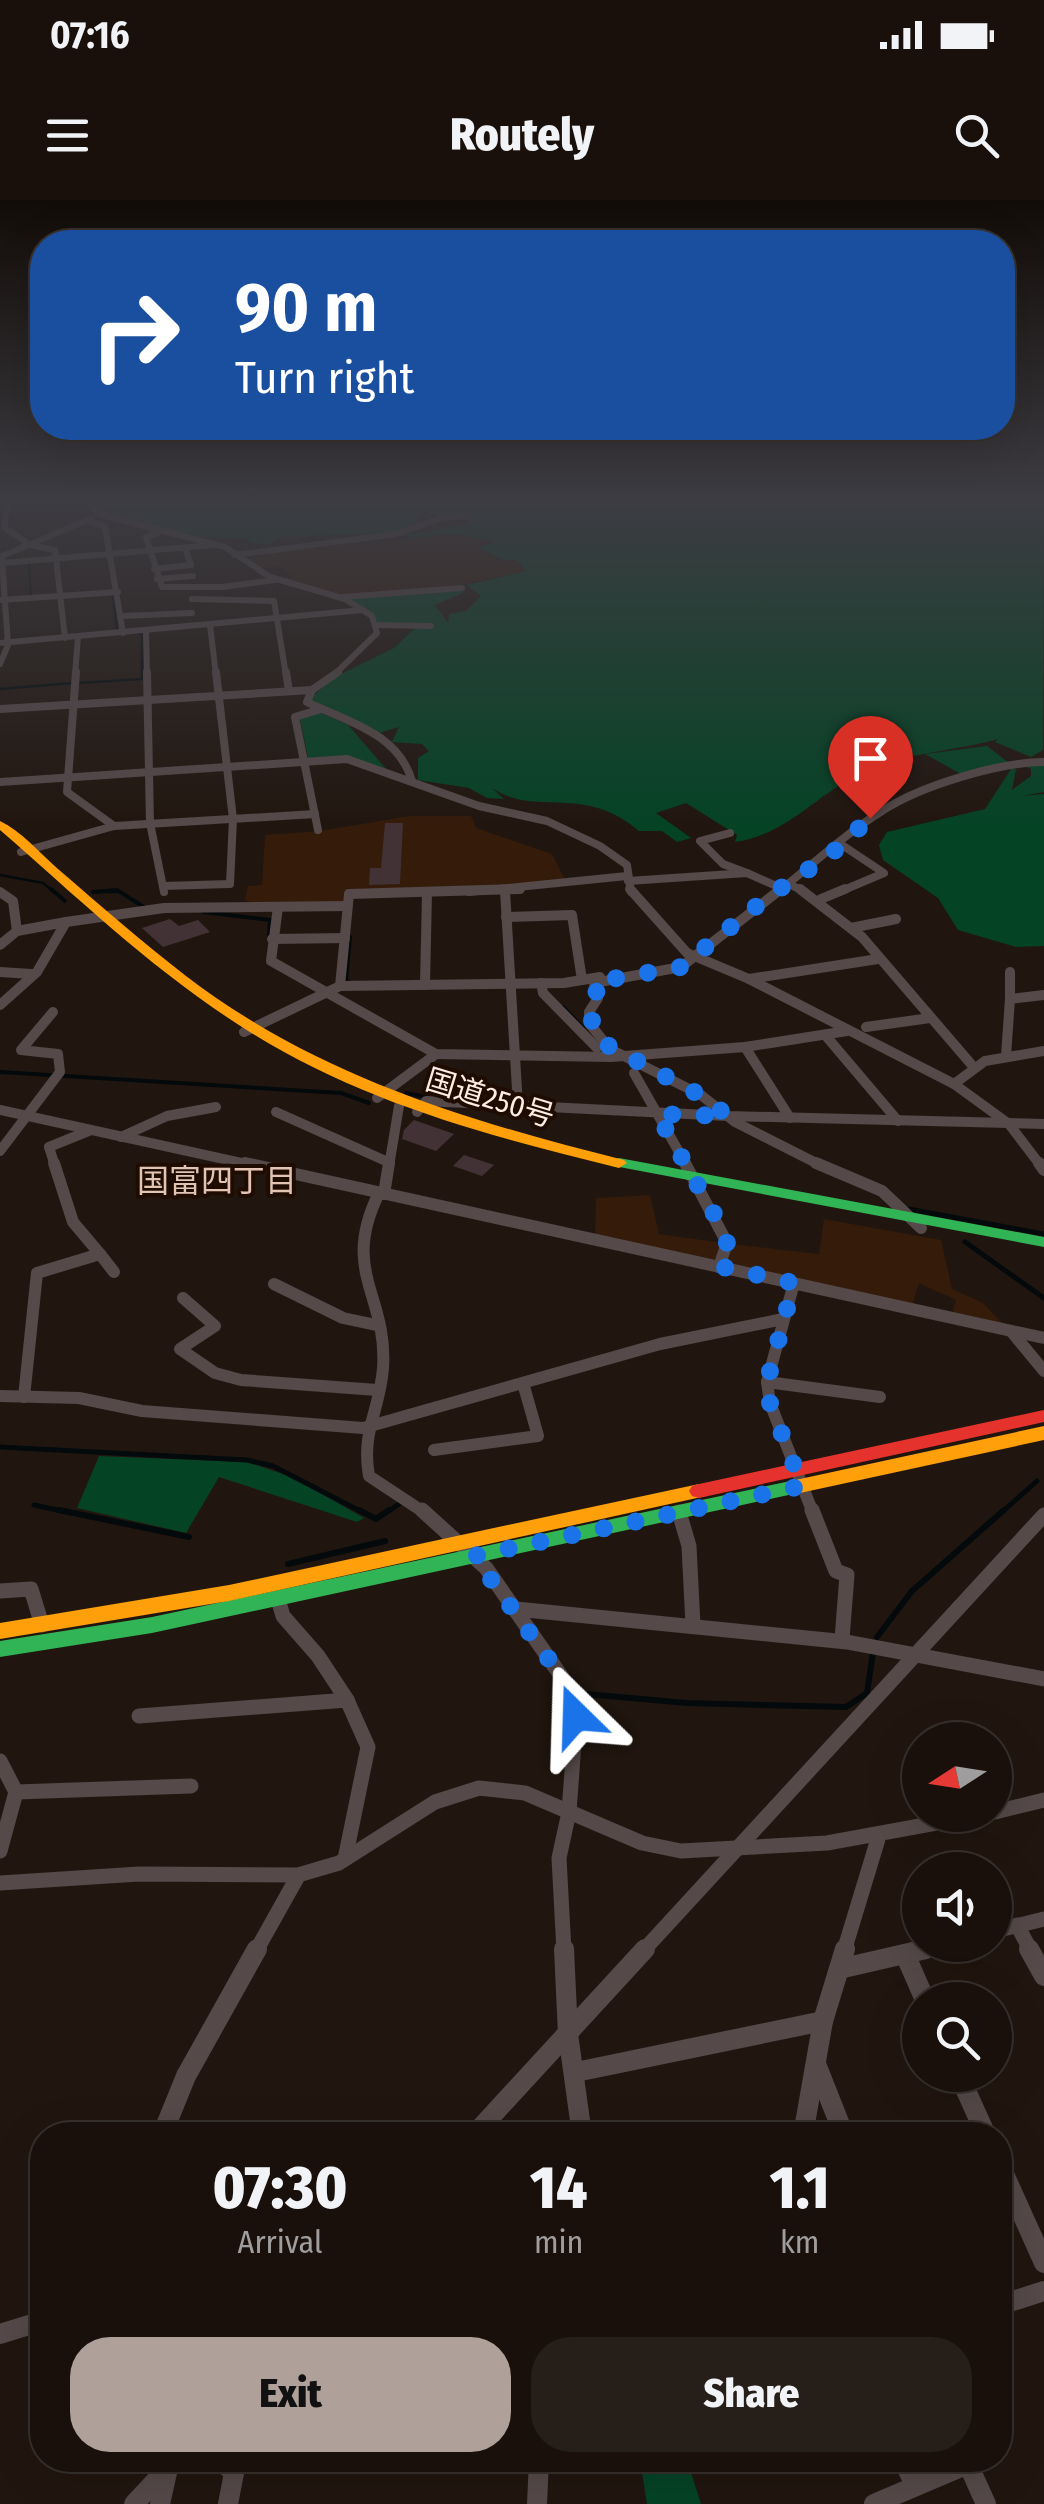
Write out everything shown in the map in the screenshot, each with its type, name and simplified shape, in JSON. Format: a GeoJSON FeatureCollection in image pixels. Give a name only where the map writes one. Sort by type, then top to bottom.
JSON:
{"type":"FeatureCollection","features":[{"type":"Feature","properties":{"kind":"main road","name":"国道250号"},"geometry":{"type":"LineString","coordinates":[[0,824],[185,992],[248,1030],[380,1095],[506,1142],[1044,1250]]}},
{"type":"Feature","properties":{"kind":"main road","name":"国道250号"},"geometry":{"type":"LineString","coordinates":[[0,834],[26,851]]}},
{"type":"Feature","properties":{"kind":"main road","name":"国道250号"},"geometry":{"type":"LineString","coordinates":[[919,1224],[1044,1242]]}},
{"type":"Feature","properties":{"kind":"main road"},"geometry":{"type":"LineString","coordinates":[[0,1648],[152,1625],[679,1512],[799,1477],[1044,1416]]}},
{"type":"Feature","properties":{"kind":"main road"},"geometry":{"type":"LineString","coordinates":[[0,1631],[230,1593],[459,1541],[1044,1433]]}},
{"type":"Feature","properties":{"kind":"street"},"geometry":{"type":"LineString","coordinates":[[0,664],[4,643],[2,610]]}},
{"type":"Feature","properties":{"kind":"street"},"geometry":{"type":"LineString","coordinates":[[62,610],[65,638]]}},
{"type":"Feature","properties":{"kind":"street"},"geometry":{"type":"LineString","coordinates":[[120,610],[122,633]]}},
{"type":"Feature","properties":{"kind":"street"},"geometry":{"type":"LineString","coordinates":[[192,610],[194,627]]}},
{"type":"Feature","properties":{"kind":"street"},"geometry":{"type":"LineString","coordinates":[[276,610],[289,690]]}},
{"type":"Feature","properties":{"kind":"street"},"geometry":{"type":"LineString","coordinates":[[4,643],[363,610],[378,626],[432,626]]}},
{"type":"Feature","properties":{"kind":"street"},"geometry":{"type":"LineString","coordinates":[[121,616],[192,613]]}},
{"type":"Feature","properties":{"kind":"street"},"geometry":{"type":"LineString","coordinates":[[163,886],[230,884],[233,819],[210,625]]}},
{"type":"Feature","properties":{"kind":"street"},"geometry":{"type":"LineString","coordinates":[[378,626],[372,642],[306,699],[386,742],[407,762],[412,781]]}},
{"type":"Feature","properties":{"kind":"street"},"geometry":{"type":"LineString","coordinates":[[146,631],[150,823],[164,908]]}},
{"type":"Feature","properties":{"kind":"street"},"geometry":{"type":"LineString","coordinates":[[78,637],[67,792],[114,826]]}},
{"type":"Feature","properties":{"kind":"street"},"geometry":{"type":"LineString","coordinates":[[0,710],[312,690]]}},
{"type":"Feature","properties":{"kind":"street"},"geometry":{"type":"LineString","coordinates":[[318,830],[295,718],[322,710]]}},
{"type":"Feature","properties":{"kind":"street"},"geometry":{"type":"LineString","coordinates":[[0,782],[347,760],[479,806],[563,827],[626,865],[627,879],[638,902],[690,955],[749,979],[954,1084],[1006,1121],[1044,1170]]}},
{"type":"Feature","properties":{"kind":"street"},"geometry":{"type":"LineString","coordinates":[[614,1056],[593,1031],[589,1011],[598,998],[594,982],[681,967],[690,955],[787,887],[884,808],[1013,764],[1044,762]]}},
{"type":"Feature","properties":{"kind":"street"},"geometry":{"type":"LineString","coordinates":[[26,851],[114,826],[315,814]]}},
{"type":"Feature","properties":{"kind":"street"},"geometry":{"type":"LineString","coordinates":[[730,834],[700,841],[724,864],[820,899],[851,928],[971,1064]]}},
{"type":"Feature","properties":{"kind":"street"},"geometry":{"type":"LineString","coordinates":[[820,899],[884,873],[842,844]]}},
{"type":"Feature","properties":{"kind":"street"},"geometry":{"type":"LineString","coordinates":[[340,986],[349,894],[504,891],[748,873]]}},
{"type":"Feature","properties":{"kind":"street"},"geometry":{"type":"LineString","coordinates":[[504,891],[518,1104]]}},
{"type":"Feature","properties":{"kind":"street"},"geometry":{"type":"LineString","coordinates":[[0,892],[14,901],[17,931]]}},
{"type":"Feature","properties":{"kind":"street"},"geometry":{"type":"LineString","coordinates":[[425,982],[427,892]]}},
{"type":"Feature","properties":{"kind":"street"},"geometry":{"type":"LineString","coordinates":[[1,942],[17,931],[164,908],[347,906]]}},
{"type":"Feature","properties":{"kind":"street"},"geometry":{"type":"LineString","coordinates":[[278,907],[271,960],[436,1054],[614,1056],[745,1047],[847,1031]]}},
{"type":"Feature","properties":{"kind":"street"},"geometry":{"type":"LineString","coordinates":[[506,916],[572,915],[582,980]]}},
{"type":"Feature","properties":{"kind":"street"},"geometry":{"type":"LineString","coordinates":[[851,928],[896,919]]}},
{"type":"Feature","properties":{"kind":"street"},"geometry":{"type":"LineString","coordinates":[[0,972],[37,972],[66,922]]}},
{"type":"Feature","properties":{"kind":"street"},"geometry":{"type":"LineString","coordinates":[[272,939],[345,938]]}},
{"type":"Feature","properties":{"kind":"street"},"geometry":{"type":"LineString","coordinates":[[248,1030],[340,986],[582,980],[690,955]]}},
{"type":"Feature","properties":{"kind":"street"},"geometry":{"type":"LineString","coordinates":[[749,979],[878,958]]}},
{"type":"Feature","properties":{"kind":"street"},"geometry":{"type":"LineString","coordinates":[[1006,1056],[1010,972]]}},
{"type":"Feature","properties":{"kind":"street"},"geometry":{"type":"LineString","coordinates":[[0,1005],[31,974]]}},
{"type":"Feature","properties":{"kind":"street"},"geometry":{"type":"LineString","coordinates":[[541,983],[542,993],[614,1056],[700,1095],[725,1114],[810,1161],[882,1191],[919,1224]]}},
{"type":"Feature","properties":{"kind":"street"},"geometry":{"type":"LineString","coordinates":[[1010,999],[1044,996]]}},
{"type":"Feature","properties":{"kind":"street"},"geometry":{"type":"LineString","coordinates":[[0,1151],[58,1076],[58,1054],[21,1050],[53,1012]]}},
{"type":"Feature","properties":{"kind":"street"},"geometry":{"type":"LineString","coordinates":[[866,1027],[930,1018]]}},
{"type":"Feature","properties":{"kind":"street"},"geometry":{"type":"LineString","coordinates":[[826,1036],[896,1119]]}},
{"type":"Feature","properties":{"kind":"street"},"geometry":{"type":"LineString","coordinates":[[745,1047],[789,1115]]}},
{"type":"Feature","properties":{"kind":"street"},"geometry":{"type":"LineString","coordinates":[[380,1095],[436,1054]]}},
{"type":"Feature","properties":{"kind":"street"},"geometry":{"type":"LineString","coordinates":[[954,1084],[971,1064],[1006,1056],[1042,1054]]}},
{"type":"Feature","properties":{"kind":"street"},"geometry":{"type":"LineString","coordinates":[[634,1072],[727,1243],[718,1266]]}},
{"type":"Feature","properties":{"kind":"street"},"geometry":{"type":"LineString","coordinates":[[581,2122],[568,2034],[559,1858],[569,1812],[576,1716],[566,1683],[474,1556],[410,1499],[369,1476],[363,1428],[377,1390],[384,1354],[360,1256],[360,1237],[381,1193],[388,1162],[412,1108],[426,1102],[518,1104],[1044,1124]]}},
{"type":"Feature","properties":{"kind":"street"},"geometry":{"type":"LineString","coordinates":[[121,1137],[167,1116],[216,1107]]}},
{"type":"Feature","properties":{"kind":"street"},"geometry":{"type":"LineString","coordinates":[[0,1110],[1044,1338]]}},
{"type":"Feature","properties":{"kind":"street"},"geometry":{"type":"LineString","coordinates":[[276,1112],[388,1162]]}},
{"type":"Feature","properties":{"kind":"street"},"geometry":{"type":"LineString","coordinates":[[90,1130],[49,1147],[73,1222],[114,1272]]}},
{"type":"Feature","properties":{"kind":"street"},"geometry":{"type":"LineString","coordinates":[[24,1397],[37,1273],[100,1254]]}},
{"type":"Feature","properties":{"kind":"street"},"geometry":{"type":"LineString","coordinates":[[794,1283],[767,1382],[770,1403],[836,1570],[846,1574],[842,1638]]}},
{"type":"Feature","properties":{"kind":"street"},"geometry":{"type":"LineString","coordinates":[[274,1284],[343,1318],[376,1325]]}},
{"type":"Feature","properties":{"kind":"street"},"geometry":{"type":"LineString","coordinates":[[183,1298],[216,1326],[180,1349],[215,1373],[242,1380],[377,1390]]}},
{"type":"Feature","properties":{"kind":"street"},"geometry":{"type":"LineString","coordinates":[[0,1396],[78,1398],[142,1410],[363,1428],[660,1344],[783,1320]]}},
{"type":"Feature","properties":{"kind":"street"},"geometry":{"type":"LineString","coordinates":[[1011,1332],[1044,1372]]}},
{"type":"Feature","properties":{"kind":"street"},"geometry":{"type":"LineString","coordinates":[[767,1382],[880,1397]]}},
{"type":"Feature","properties":{"kind":"street"},"geometry":{"type":"LineString","coordinates":[[434,1450],[538,1436],[522,1383]]}},
{"type":"Feature","properties":{"kind":"street"},"geometry":{"type":"LineString","coordinates":[[679,1512],[689,1546],[693,1625]]}},
{"type":"Feature","properties":{"kind":"street"},"geometry":{"type":"LineString","coordinates":[[486,2122],[1044,1516]]}},
{"type":"Feature","properties":{"kind":"street"},"geometry":{"type":"LineString","coordinates":[[0,1591],[31,1589],[42,1625]]}},
{"type":"Feature","properties":{"kind":"street"},"geometry":{"type":"LineString","coordinates":[[278,1599],[283,1616],[318,1656],[347,1700],[368,1746],[346,1859]]}},
{"type":"Feature","properties":{"kind":"street"},"geometry":{"type":"LineString","coordinates":[[516,1609],[842,1638],[920,1649],[1044,1679]]}},
{"type":"Feature","properties":{"kind":"street"},"geometry":{"type":"LineString","coordinates":[[139,1716],[347,1700]]}},
{"type":"Feature","properties":{"kind":"street"},"geometry":{"type":"LineString","coordinates":[[0,1761],[16,1792],[0,1852]]}},
{"type":"Feature","properties":{"kind":"street"},"geometry":{"type":"LineString","coordinates":[[16,1792],[191,1786]]}},
{"type":"Feature","properties":{"kind":"street"},"geometry":{"type":"LineString","coordinates":[[0,1884],[159,1874],[237,1879],[298,1876],[346,1859],[439,1800],[476,1788],[503,1787],[569,1812],[612,1834],[668,1850],[815,1848],[908,1832]]}},
{"type":"Feature","properties":{"kind":"street"},"geometry":{"type":"LineString","coordinates":[[1012,1808],[1044,1800]]}},
{"type":"Feature","properties":{"kind":"street"},"geometry":{"type":"LineString","coordinates":[[805,2122],[824,2020],[878,1839]]}},
{"type":"Feature","properties":{"kind":"street"},"geometry":{"type":"LineString","coordinates":[[167,2122],[186,2076],[298,1876]]}},
{"type":"Feature","properties":{"kind":"street"},"geometry":{"type":"LineString","coordinates":[[1012,1927],[1044,1919]]}},
{"type":"Feature","properties":{"kind":"street"},"geometry":{"type":"LineString","coordinates":[[1017,1926],[1044,1976]]}},
{"type":"Feature","properties":{"kind":"street"},"geometry":{"type":"LineString","coordinates":[[839,1969],[902,1955]]}},
{"type":"Feature","properties":{"kind":"street"},"geometry":{"type":"LineString","coordinates":[[576,2072],[824,2020]]}},
{"type":"Feature","properties":{"kind":"street"},"geometry":{"type":"LineString","coordinates":[[816,2064],[839,2122]]}},
{"type":"Feature","properties":{"kind":"street"},"geometry":{"type":"LineString","coordinates":[[967,2092],[980,2122]]}},
{"type":"Feature","properties":{"kind":"street"},"geometry":{"type":"LineString","coordinates":[[1012,2192],[1044,2263]]}},
{"type":"Feature","properties":{"kind":"street"},"geometry":{"type":"LineString","coordinates":[[1012,2301],[1044,2291]]}},
{"type":"Feature","properties":{"kind":"street"},"geometry":{"type":"LineString","coordinates":[[0,2334],[30,2325]]}},
{"type":"Feature","properties":{"kind":"street"},"geometry":{"type":"LineString","coordinates":[[134,2504],[164,2472]]}},
{"type":"Feature","properties":{"kind":"street"},"geometry":{"type":"LineString","coordinates":[[160,2504],[169,2472]]}},
{"type":"Feature","properties":{"kind":"street"},"geometry":{"type":"LineString","coordinates":[[228,2504],[234,2472]]}},
{"type":"Feature","properties":{"kind":"street"},"geometry":{"type":"LineString","coordinates":[[537,2504],[538,2472]]}},
{"type":"Feature","properties":{"kind":"street"},"geometry":{"type":"LineString","coordinates":[[909,2472],[915,2485]]}},
{"type":"Feature","properties":{"kind":"street"},"geometry":{"type":"LineString","coordinates":[[874,2504],[948,2472]]}},
{"type":"Feature","properties":{"kind":"street"},"geometry":{"type":"LineString","coordinates":[[972,2472],[986,2504]]}},
{"type":"Feature","properties":{"kind":"shaded area"},"geometry":{"type":"Polygon","coordinates":[[[409,816],[471,816],[476,828],[552,854],[566,882],[345,892],[343,903],[259,906],[245,900],[248,886],[262,885],[265,835],[320,831],[409,816]]]}},
{"type":"Feature","properties":{"kind":"shaded area"},"geometry":{"type":"Polygon","coordinates":[[[650,1195],[659,1234],[723,1243],[716,1260],[595,1236],[596,1198],[650,1195]]]}},
{"type":"Feature","properties":{"kind":"shaded area"},"geometry":{"type":"Polygon","coordinates":[[[824,1219],[941,1240],[952,1289],[983,1303],[1006,1327],[952,1315],[956,1300],[919,1283],[912,1306],[726,1262],[731,1244],[819,1254],[824,1219]]]}},
{"type":"Feature","properties":{"kind":"green space"},"geometry":{"type":"Polygon","coordinates":[[[360,610],[438,610],[448,623],[449,614],[1044,610],[1043,750],[1031,757],[995,742],[998,739],[886,763],[852,778],[773,830],[735,842],[737,835],[686,803],[656,813],[691,838],[677,842],[662,831],[639,831],[599,808],[526,801],[492,788],[504,799],[487,798],[469,788],[418,780],[418,758],[429,751],[422,744],[392,742],[399,727],[379,733],[310,699],[333,678],[394,648],[416,627],[380,625],[360,610]]]}},
{"type":"Feature","properties":{"kind":"green space"},"geometry":{"type":"Polygon","coordinates":[[[320,712],[348,725],[388,771],[351,759],[308,758],[300,719],[320,712]]]}},
{"type":"Feature","properties":{"kind":"green space"},"geometry":{"type":"Polygon","coordinates":[[[987,746],[1009,763],[961,774],[925,754],[987,746]]]}},
{"type":"Feature","properties":{"kind":"green space"},"geometry":{"type":"Polygon","coordinates":[[[1020,764],[1044,764],[1044,792],[1022,796],[1044,794],[1044,946],[1016,947],[958,930],[938,898],[883,860],[879,845],[887,832],[985,809],[1011,769],[1016,769],[1012,790],[1031,776],[1031,769],[1020,764]]]}},
{"type":"Feature","properties":{"kind":"green space"},"geometry":{"type":"Polygon","coordinates":[[[99,1456],[247,1462],[292,1477],[364,1518],[357,1522],[219,1477],[186,1533],[77,1508],[99,1456]]]}},
{"type":"Feature","properties":{"kind":"green space"},"geometry":{"type":"Polygon","coordinates":[[[642,2472],[691,2472],[701,2504],[647,2504],[642,2472]]]}},
{"type":"Feature","properties":{"kind":"building"},"geometry":{"type":"Polygon","coordinates":[[[385,823],[403,823],[400,884],[369,885],[370,868],[381,868],[385,823]]]}},
{"type":"Feature","properties":{"kind":"building"},"geometry":{"type":"Polygon","coordinates":[[[170,919],[179,926],[198,920],[210,932],[163,947],[142,928],[170,919]]]}},
{"type":"Feature","properties":{"kind":"building"},"geometry":{"type":"Polygon","coordinates":[[[414,1120],[454,1134],[436,1151],[402,1139],[404,1130],[414,1120]]]}},
{"type":"Feature","properties":{"kind":"building"},"geometry":{"type":"Polygon","coordinates":[[[464,1155],[494,1165],[482,1176],[453,1166],[464,1155]]]}},
{"type":"Feature","properties":{"kind":"waterway"},"geometry":{"type":"LineString","coordinates":[[115,610],[117,631]]}},
{"type":"Feature","properties":{"kind":"waterway"},"geometry":{"type":"LineString","coordinates":[[79,683],[142,679],[142,634],[138,633]]}},
{"type":"Feature","properties":{"kind":"waterway"},"geometry":{"type":"LineString","coordinates":[[0,689],[72,683]]}},
{"type":"Feature","properties":{"kind":"waterway"},"geometry":{"type":"LineString","coordinates":[[0,875],[43,883],[54,892]]}},
{"type":"Feature","properties":{"kind":"waterway"},"geometry":{"type":"LineString","coordinates":[[51,889],[65,901]]}},
{"type":"Feature","properties":{"kind":"waterway"},"geometry":{"type":"LineString","coordinates":[[93,892],[117,890],[144,907]]}},
{"type":"Feature","properties":{"kind":"waterway"},"geometry":{"type":"LineString","coordinates":[[97,892],[119,892]]}},
{"type":"Feature","properties":{"kind":"waterway"},"geometry":{"type":"LineString","coordinates":[[203,912],[270,920],[269,937]]}},
{"type":"Feature","properties":{"kind":"waterway"},"geometry":{"type":"LineString","coordinates":[[350,937],[346,981],[351,983]]}},
{"type":"Feature","properties":{"kind":"waterway"},"geometry":{"type":"LineString","coordinates":[[563,1007],[583,1028]]}},
{"type":"Feature","properties":{"kind":"waterway"},"geometry":{"type":"LineString","coordinates":[[0,1072],[341,1093],[369,1103]]}},
{"type":"Feature","properties":{"kind":"waterway"},"geometry":{"type":"LineString","coordinates":[[406,1093],[427,1097]]}},
{"type":"Feature","properties":{"kind":"waterway"},"geometry":{"type":"LineString","coordinates":[[909,1209],[1044,1234]]}},
{"type":"Feature","properties":{"kind":"waterway"},"geometry":{"type":"LineString","coordinates":[[965,1242],[1044,1298]]}},
{"type":"Feature","properties":{"kind":"waterway"},"geometry":{"type":"LineString","coordinates":[[0,1447],[247,1460],[273,1466],[364,1513]]}},
{"type":"Feature","properties":{"kind":"waterway"},"geometry":{"type":"LineString","coordinates":[[1001,1513],[1037,1481]]}},
{"type":"Feature","properties":{"kind":"waterway"},"geometry":{"type":"LineString","coordinates":[[386,1513],[402,1502]]}},
{"type":"Feature","properties":{"kind":"waterway"},"geometry":{"type":"LineString","coordinates":[[34,1505],[71,1513]]}},
{"type":"Feature","properties":{"kind":"waterway"},"geometry":{"type":"LineString","coordinates":[[59,1510],[189,1537]]}},
{"type":"Feature","properties":{"kind":"waterway"},"geometry":{"type":"LineString","coordinates":[[359,1510],[376,1519],[389,1510]]}},
{"type":"Feature","properties":{"kind":"waterway"},"geometry":{"type":"LineString","coordinates":[[877,1637],[912,1591],[1004,1510]]}},
{"type":"Feature","properties":{"kind":"waterway"},"geometry":{"type":"LineString","coordinates":[[288,1564],[385,1541]]}},
{"type":"Feature","properties":{"kind":"waterway"},"geometry":{"type":"LineString","coordinates":[[575,1693],[687,1703],[846,1707],[867,1693],[873,1652]]}},
{"type":"Feature","properties":{"kind":"traffic: fast"},"geometry":{"type":"LineString","coordinates":[[619,1163],[1044,1242]]}},
{"type":"Feature","properties":{"kind":"traffic: fast"},"geometry":{"type":"LineString","coordinates":[[0,1649],[152,1625],[800,1486]]}},
{"type":"Feature","properties":{"kind":"traffic: slow"},"geometry":{"type":"LineString","coordinates":[[0,824],[183,980],[292,1051],[428,1110],[619,1163]]}},
{"type":"Feature","properties":{"kind":"traffic: slow"},"geometry":{"type":"LineString","coordinates":[[800,1486],[1044,1433]]}},
{"type":"Feature","properties":{"kind":"traffic: slow"},"geometry":{"type":"LineString","coordinates":[[0,1631],[229,1593],[699,1491]]}},
{"type":"Feature","properties":{"kind":"traffic: jam"},"geometry":{"type":"LineString","coordinates":[[699,1491],[1044,1416]]}},
{"type":"Feature","properties":{"kind":"district","name":"国富四丁目"},"geometry":{"type":"Point","coordinates":[217,1181]}},
{"type":"Feature","properties":{"kind":"route"},"geometry":{"type":"LineString","coordinates":[[576,1716],[566,1683],[501,1588],[474,1556],[802,1486],[770,1403],[767,1382],[794,1283],[718,1266],[727,1243],[721,1226],[657,1114],[728,1116],[700,1095],[621,1056],[598,1040],[589,1011],[598,998],[594,982],[681,967],[769,896],[791,885],[830,855],[870,818]]}}]}
